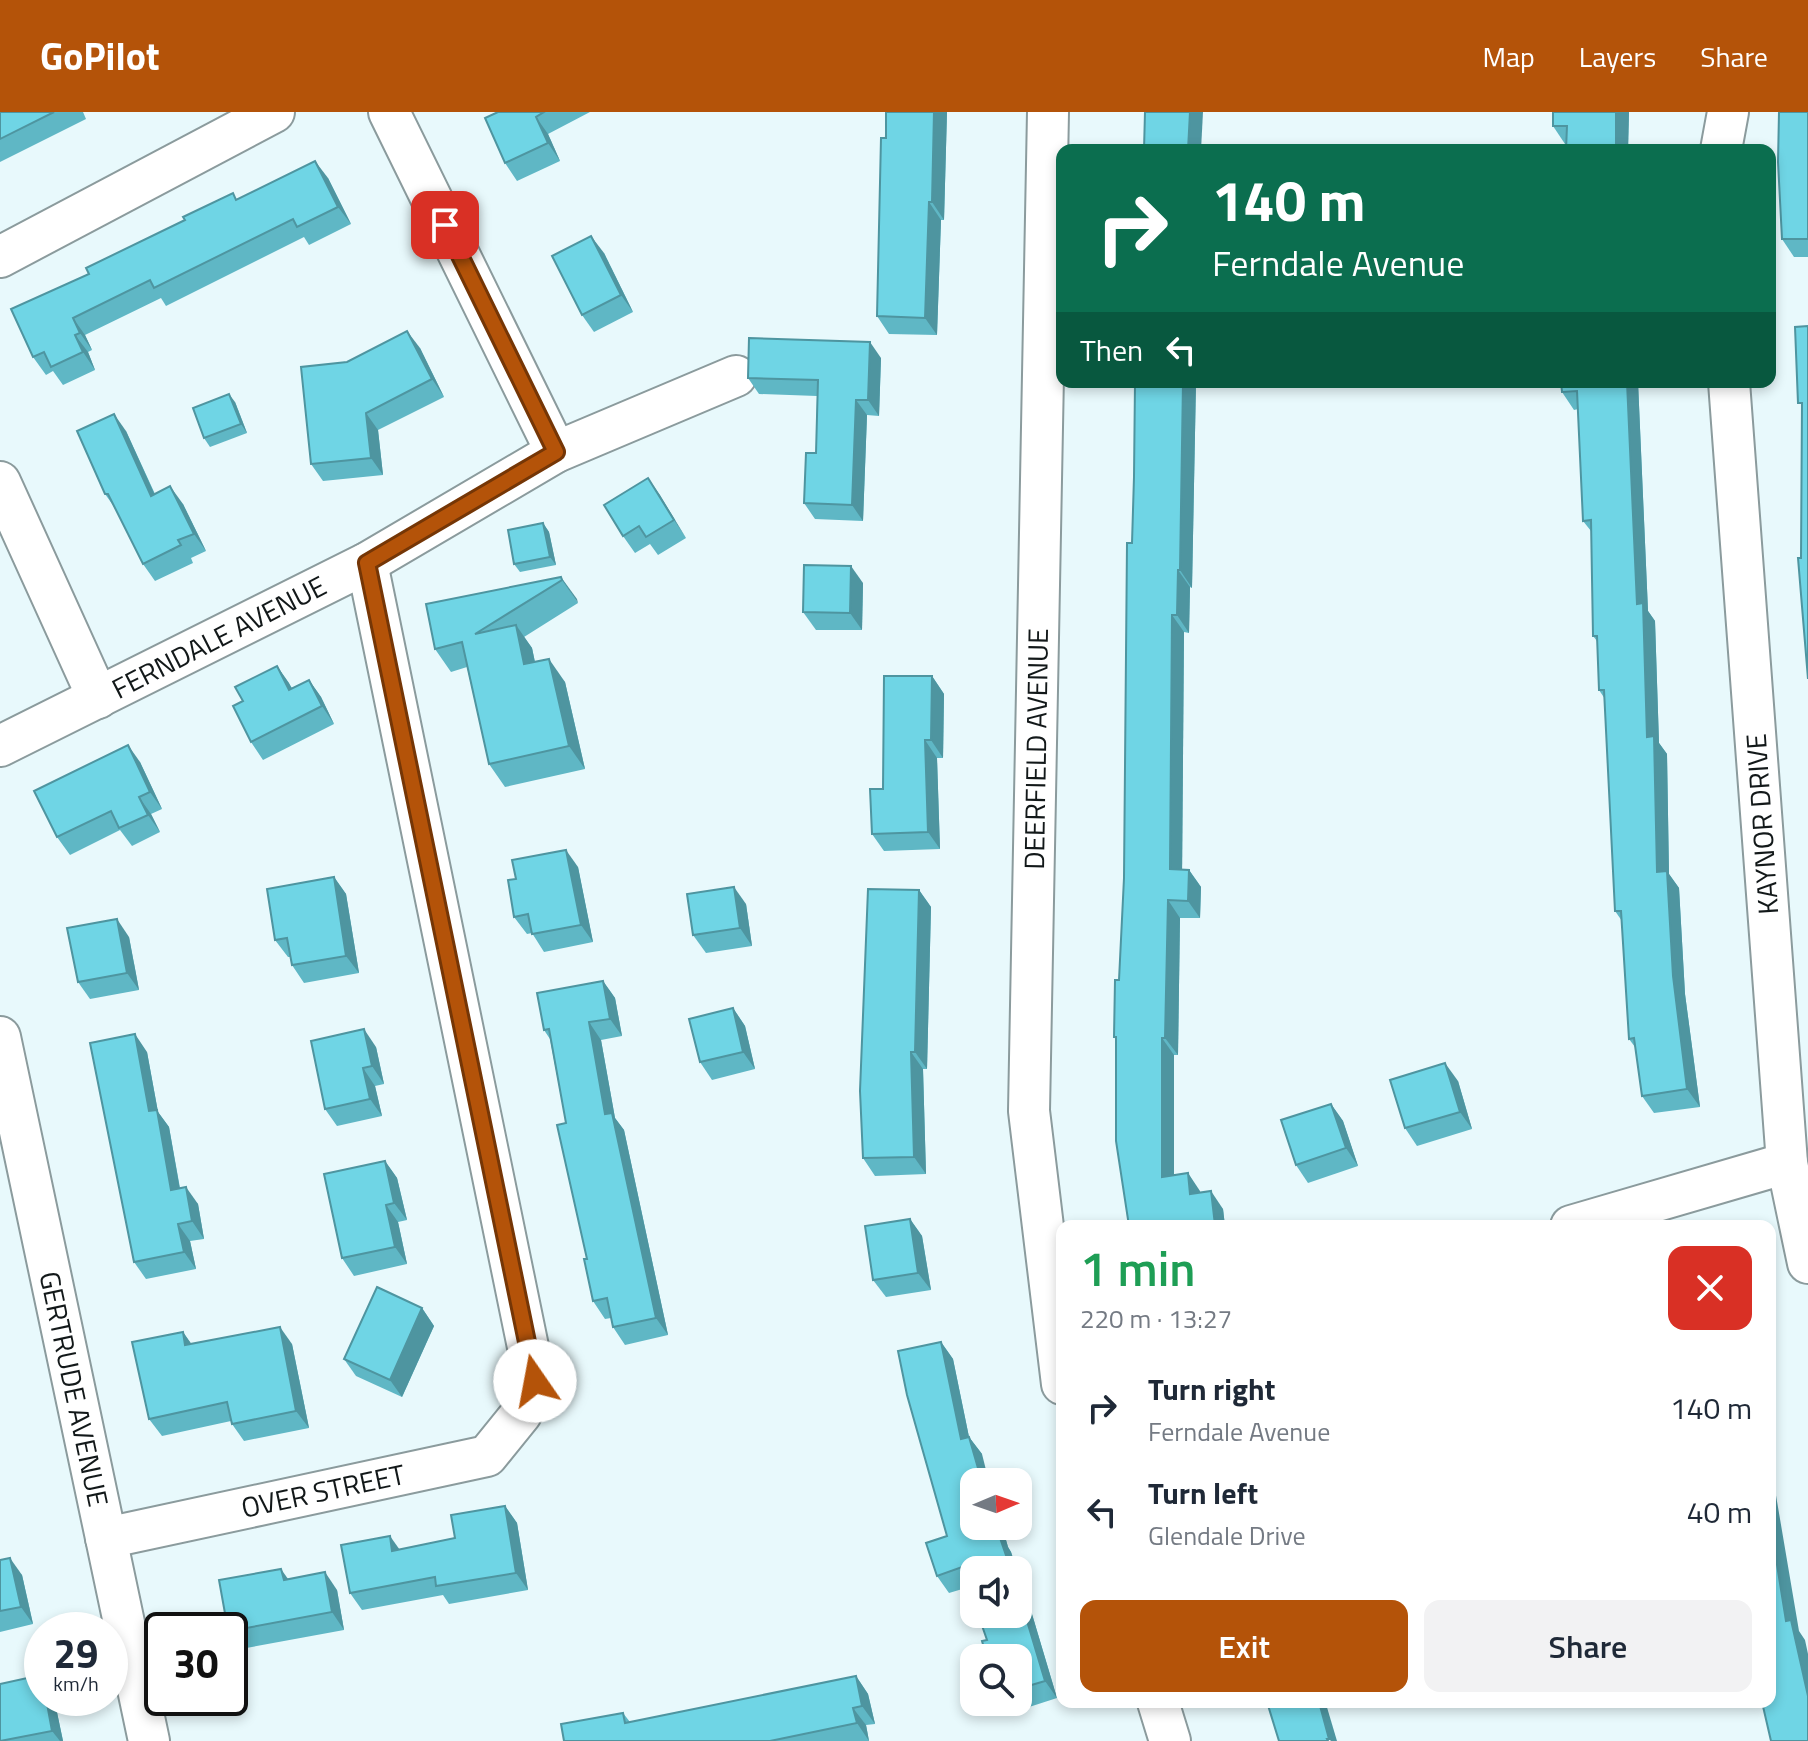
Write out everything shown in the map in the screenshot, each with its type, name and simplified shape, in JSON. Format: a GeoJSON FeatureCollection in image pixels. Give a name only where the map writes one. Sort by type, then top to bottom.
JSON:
{"type":"FeatureCollection","features":[{"type":"Feature","properties":{"kind":"street"},"geometry":{"type":"LineString","coordinates":[[0,257],[274,112]]}},
{"type":"Feature","properties":{"kind":"street"},"geometry":{"type":"LineString","coordinates":[[389,112],[556,452]]}},
{"type":"Feature","properties":{"kind":"street","name":"DEERFIELD AVENUE"},"geometry":{"type":"LineString","coordinates":[[1048,112],[1029,1111],[1056,1338]]}},
{"type":"Feature","properties":{"kind":"street"},"geometry":{"type":"LineString","coordinates":[[1722,144],[1728,112]]}},
{"type":"Feature","properties":{"kind":"street","name":"FERNDALE AVENUE"},"geometry":{"type":"LineString","coordinates":[[0,746],[367,563],[556,452],[736,376]]}},
{"type":"Feature","properties":{"kind":"street","name":"KAYNOR DRIVE"},"geometry":{"type":"LineString","coordinates":[[1729,388],[1787,1163],[1808,1263]]}},
{"type":"Feature","properties":{"kind":"street"},"geometry":{"type":"LineString","coordinates":[[0,482],[98,698]]}},
{"type":"Feature","properties":{"kind":"street","name":"OVER STREET"},"geometry":{"type":"LineString","coordinates":[[106,1538],[487,1456],[521,1414],[535,1381],[367,563]]}},
{"type":"Feature","properties":{"kind":"street","name":"GERTRUDE AVENUE"},"geometry":{"type":"LineString","coordinates":[[0,1037],[149,1741]]}},
{"type":"Feature","properties":{"kind":"street"},"geometry":{"type":"LineString","coordinates":[[1592,1220],[1787,1163]]}},
{"type":"Feature","properties":{"kind":"building"},"geometry":{"type":"Polygon","coordinates":[[[0,112],[54,112],[0,139],[0,112]]]}},
{"type":"Feature","properties":{"kind":"building"},"geometry":{"type":"Polygon","coordinates":[[[498,112],[544,112],[536,117],[548,143],[505,163],[485,118],[498,112]]]}},
{"type":"Feature","properties":{"kind":"building"},"geometry":{"type":"Polygon","coordinates":[[[886,112],[934,112],[925,318],[877,316],[881,138],[886,138],[886,112]]]}},
{"type":"Feature","properties":{"kind":"building"},"geometry":{"type":"Polygon","coordinates":[[[1145,112],[1190,112],[1188,144],[1144,144],[1145,112]]]}},
{"type":"Feature","properties":{"kind":"building"},"geometry":{"type":"Polygon","coordinates":[[[1553,112],[1616,112],[1616,144],[1566,144],[1567,126],[1553,126],[1553,112]]]}},
{"type":"Feature","properties":{"kind":"building"},"geometry":{"type":"Polygon","coordinates":[[[1779,112],[1808,112],[1808,239],[1782,239],[1779,112]]]}},
{"type":"Feature","properties":{"kind":"building"},"geometry":{"type":"Polygon","coordinates":[[[315,161],[338,207],[297,227],[293,219],[154,288],[150,280],[73,318],[80,333],[75,335],[83,352],[51,367],[44,352],[33,357],[11,309],[89,274],[86,268],[185,220],[183,217],[233,193],[236,200],[315,161]]]}},
{"type":"Feature","properties":{"kind":"building"},"geometry":{"type":"Polygon","coordinates":[[[591,236],[621,295],[582,315],[552,256],[591,236]]]}},
{"type":"Feature","properties":{"kind":"building"},"geometry":{"type":"Polygon","coordinates":[[[1808,326],[1808,679],[1798,558],[1801,558],[1802,403],[1798,403],[1795,327],[1808,326]]]}},
{"type":"Feature","properties":{"kind":"building"},"geometry":{"type":"Polygon","coordinates":[[[407,331],[432,379],[366,413],[371,458],[311,464],[301,367],[347,362],[407,331]]]}},
{"type":"Feature","properties":{"kind":"building"},"geometry":{"type":"Polygon","coordinates":[[[749,338],[870,342],[868,400],[856,400],[852,505],[804,503],[806,453],[816,453],[818,380],[748,378],[749,338]]]}},
{"type":"Feature","properties":{"kind":"building"},"geometry":{"type":"Polygon","coordinates":[[[1135,388],[1183,388],[1180,570],[1177,615],[1172,615],[1170,869],[1189,870],[1188,901],[1168,900],[1165,1038],[1162,1038],[1162,1177],[1188,1173],[1190,1194],[1211,1191],[1214,1220],[1128,1220],[1116,1141],[1115,980],[1119,980],[1124,878],[1127,543],[1132,543],[1135,388]]]}},
{"type":"Feature","properties":{"kind":"building"},"geometry":{"type":"Polygon","coordinates":[[[1562,388],[1627,388],[1637,604],[1643,603],[1647,737],[1654,736],[1657,872],[1667,871],[1673,976],[1687,1089],[1642,1096],[1634,1038],[1629,1039],[1621,911],[1615,911],[1604,690],[1599,690],[1597,636],[1593,636],[1591,520],[1583,521],[1577,391],[1562,392],[1562,388]]]}},
{"type":"Feature","properties":{"kind":"building"},"geometry":{"type":"Polygon","coordinates":[[[229,394],[241,424],[204,438],[193,408],[229,394]]]}},
{"type":"Feature","properties":{"kind":"building"},"geometry":{"type":"Polygon","coordinates":[[[114,414],[151,496],[170,486],[194,534],[178,540],[181,545],[143,564],[108,494],[105,494],[77,431],[114,414]]]}},
{"type":"Feature","properties":{"kind":"building"},"geometry":{"type":"Polygon","coordinates":[[[648,478],[674,520],[646,537],[639,526],[623,536],[604,505],[648,478]]]}},
{"type":"Feature","properties":{"kind":"building"},"geometry":{"type":"Polygon","coordinates":[[[543,523],[550,557],[514,564],[508,530],[543,523]]]}},
{"type":"Feature","properties":{"kind":"building"},"geometry":{"type":"Polygon","coordinates":[[[804,565],[851,566],[850,613],[803,612],[804,565]]]}},
{"type":"Feature","properties":{"kind":"building"},"geometry":{"type":"Polygon","coordinates":[[[561,577],[562,580],[475,634],[516,625],[524,664],[549,659],[569,746],[489,764],[462,642],[435,649],[426,604],[561,577]]]}},
{"type":"Feature","properties":{"kind":"building"},"geometry":{"type":"Polygon","coordinates":[[[277,666],[289,690],[309,680],[322,706],[251,742],[233,706],[243,701],[235,687],[277,666]]]}},
{"type":"Feature","properties":{"kind":"building"},"geometry":{"type":"Polygon","coordinates":[[[884,676],[932,676],[931,740],[925,740],[928,832],[872,834],[870,789],[883,789],[884,676]]]}},
{"type":"Feature","properties":{"kind":"building"},"geometry":{"type":"Polygon","coordinates":[[[128,745],[150,792],[139,797],[148,815],[119,828],[111,811],[57,837],[34,791],[128,745]]]}},
{"type":"Feature","properties":{"kind":"building"},"geometry":{"type":"Polygon","coordinates":[[[566,850],[581,925],[532,934],[528,914],[514,917],[508,880],[516,879],[512,860],[566,850]]]}},
{"type":"Feature","properties":{"kind":"building"},"geometry":{"type":"Polygon","coordinates":[[[334,877],[346,956],[292,965],[287,938],[275,940],[267,889],[334,877]]]}},
{"type":"Feature","properties":{"kind":"building"},"geometry":{"type":"Polygon","coordinates":[[[734,887],[740,928],[693,935],[687,894],[734,887]]]}},
{"type":"Feature","properties":{"kind":"building"},"geometry":{"type":"Polygon","coordinates":[[[868,889],[919,890],[915,1052],[911,1052],[914,1157],[863,1158],[860,1091],[868,889]]]}},
{"type":"Feature","properties":{"kind":"building"},"geometry":{"type":"Polygon","coordinates":[[[117,919],[127,973],[78,982],[67,928],[117,919]]]}},
{"type":"Feature","properties":{"kind":"building"},"geometry":{"type":"Polygon","coordinates":[[[603,981],[610,1019],[589,1022],[605,1114],[612,1113],[656,1318],[613,1327],[607,1298],[593,1301],[584,1259],[587,1259],[557,1125],[566,1123],[549,1029],[544,1030],[537,993],[603,981]]]}},
{"type":"Feature","properties":{"kind":"building"},"geometry":{"type":"Polygon","coordinates":[[[733,1008],[743,1052],[700,1062],[689,1019],[733,1008]]]}},
{"type":"Feature","properties":{"kind":"building"},"geometry":{"type":"Polygon","coordinates":[[[364,1029],[372,1066],[363,1068],[370,1099],[325,1109],[311,1041],[364,1029]]]}},
{"type":"Feature","properties":{"kind":"building"},"geometry":{"type":"Polygon","coordinates":[[[135,1034],[149,1111],[157,1110],[171,1190],[186,1187],[192,1221],[178,1224],[184,1252],[134,1262],[90,1043],[135,1034]]]}},
{"type":"Feature","properties":{"kind":"building"},"geometry":{"type":"Polygon","coordinates":[[[1445,1063],[1460,1112],[1405,1128],[1390,1080],[1445,1063]]]}},
{"type":"Feature","properties":{"kind":"building"},"geometry":{"type":"Polygon","coordinates":[[[1331,1104],[1346,1148],[1296,1165],[1281,1120],[1331,1104]]]}},
{"type":"Feature","properties":{"kind":"building"},"geometry":{"type":"Polygon","coordinates":[[[385,1161],[394,1203],[386,1205],[395,1247],[342,1258],[324,1174],[385,1161]]]}},
{"type":"Feature","properties":{"kind":"building"},"geometry":{"type":"Polygon","coordinates":[[[910,1219],[918,1273],[873,1280],[865,1226],[910,1219]]]}},
{"type":"Feature","properties":{"kind":"building"},"geometry":{"type":"Polygon","coordinates":[[[377,1287],[422,1308],[390,1380],[344,1359],[377,1287]]]}},
{"type":"Feature","properties":{"kind":"building"},"geometry":{"type":"Polygon","coordinates":[[[280,1327],[296,1411],[232,1424],[227,1402],[149,1419],[132,1342],[183,1332],[185,1345],[280,1327]]]}},
{"type":"Feature","properties":{"kind":"building"},"geometry":{"type":"Polygon","coordinates":[[[941,1342],[961,1439],[969,1437],[978,1468],[960,1468],[960,1540],[1001,1540],[1006,1556],[960,1556],[960,1568],[937,1576],[926,1543],[947,1536],[907,1395],[898,1351],[941,1342]]]}},
{"type":"Feature","properties":{"kind":"building"},"geometry":{"type":"Polygon","coordinates":[[[505,1506],[516,1573],[436,1586],[435,1577],[350,1593],[341,1545],[390,1536],[392,1551],[455,1538],[451,1515],[505,1506]]]}},
{"type":"Feature","properties":{"kind":"building"},"geometry":{"type":"Polygon","coordinates":[[[10,1558],[21,1607],[0,1611],[0,1560],[10,1558]]]}},
{"type":"Feature","properties":{"kind":"building"},"geometry":{"type":"Polygon","coordinates":[[[1776,1558],[1786,1621],[1791,1620],[1808,1696],[1808,1741],[1771,1741],[1763,1708],[1776,1708],[1776,1558]]]}},
{"type":"Feature","properties":{"kind":"building"},"geometry":{"type":"Polygon","coordinates":[[[281,1569],[284,1580],[325,1572],[332,1612],[248,1628],[248,1612],[225,1612],[219,1580],[281,1569]]]}},
{"type":"Feature","properties":{"kind":"building"},"geometry":{"type":"Polygon","coordinates":[[[983,1628],[1029,1628],[1045,1681],[1032,1685],[1032,1644],[983,1644],[982,1641],[987,1640],[983,1628]]]}},
{"type":"Feature","properties":{"kind":"building"},"geometry":{"type":"Polygon","coordinates":[[[856,1676],[862,1706],[853,1708],[857,1723],[770,1741],[564,1741],[561,1724],[623,1713],[625,1723],[856,1676]]]}},
{"type":"Feature","properties":{"kind":"building"},"geometry":{"type":"Polygon","coordinates":[[[24,1679],[24,1716],[49,1716],[52,1731],[0,1741],[0,1684],[24,1679]]]}},
{"type":"Feature","properties":{"kind":"building"},"geometry":{"type":"Polygon","coordinates":[[[1269,1708],[1321,1708],[1328,1741],[1279,1741],[1269,1708]]]}},
{"type":"Feature","properties":{"kind":"route"},"geometry":{"type":"LineString","coordinates":[[445,225],[556,452],[367,563],[535,1381]]}}]}
